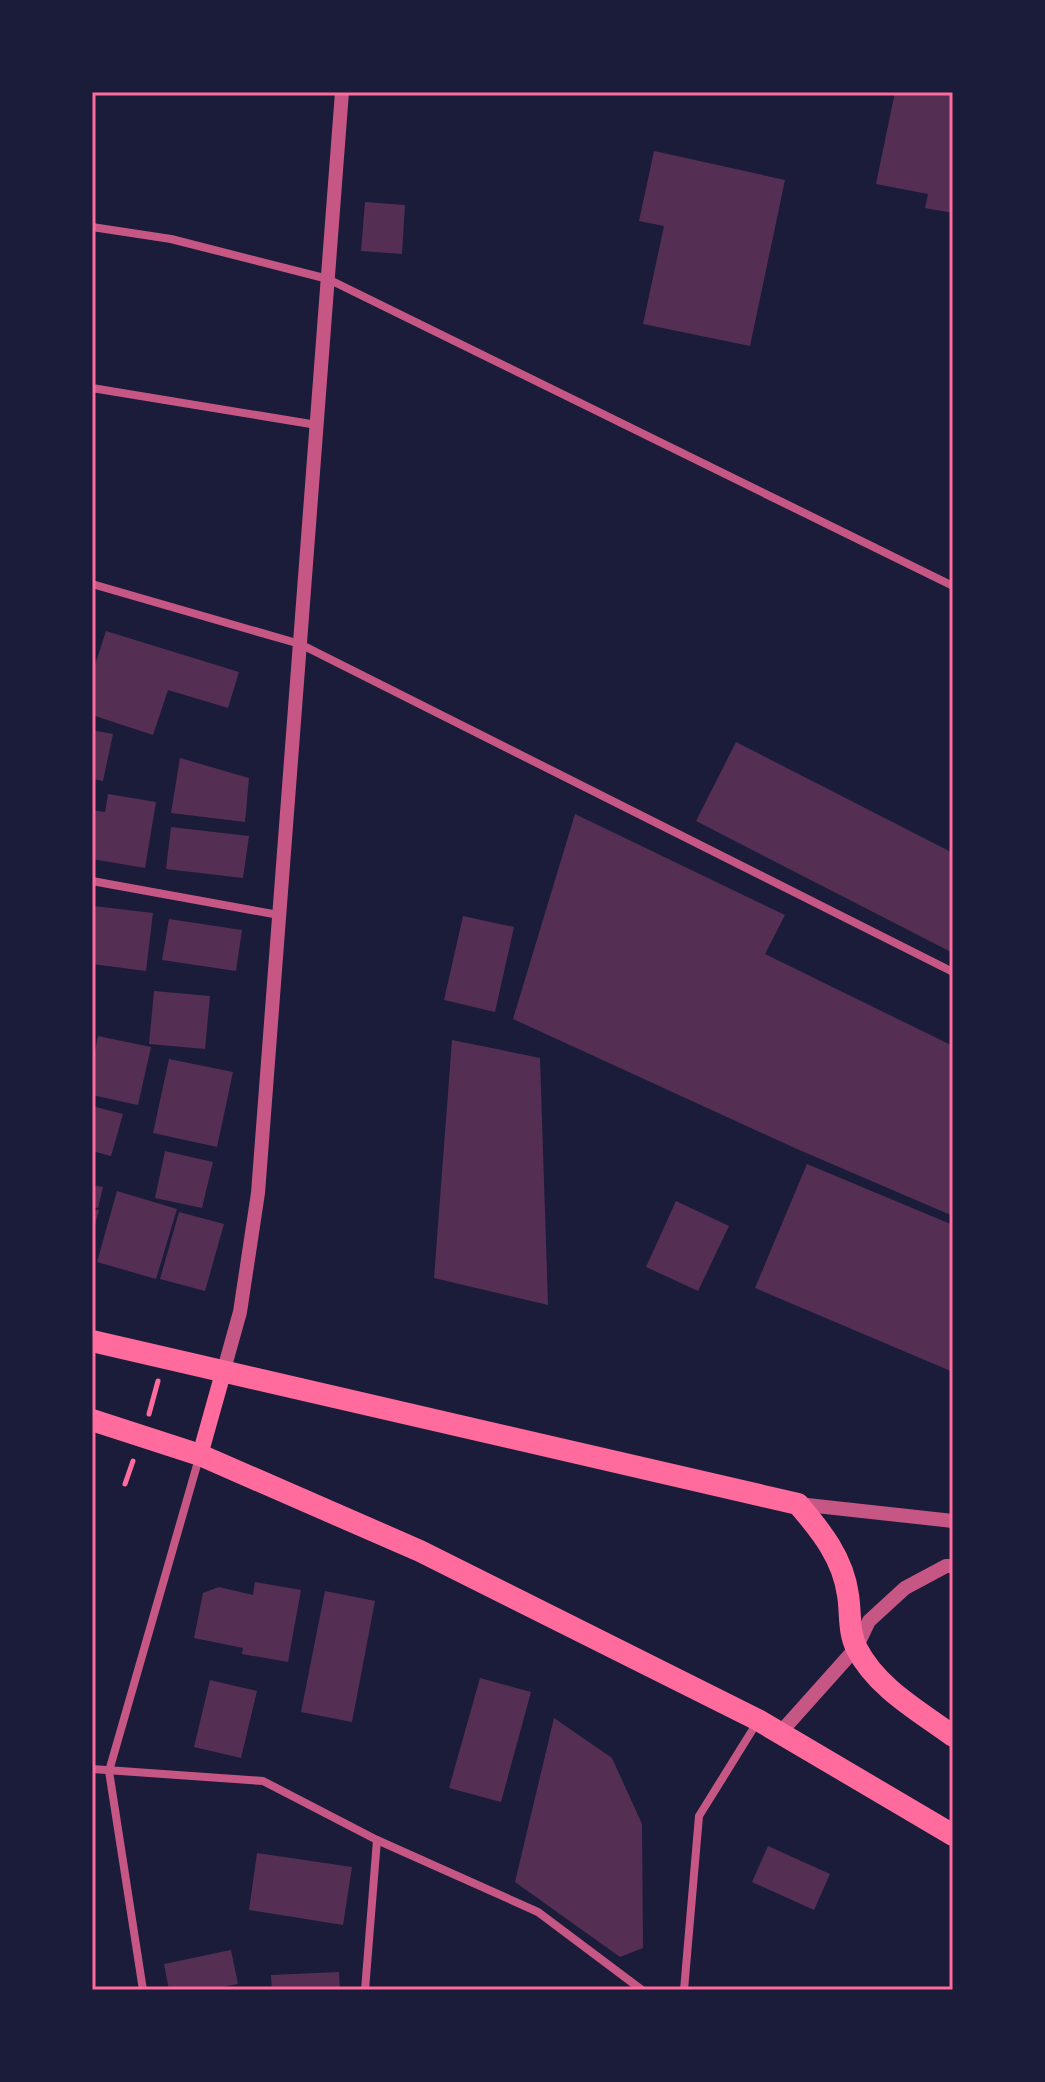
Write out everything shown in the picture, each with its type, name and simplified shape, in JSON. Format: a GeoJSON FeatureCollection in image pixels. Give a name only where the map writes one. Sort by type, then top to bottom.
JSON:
{"type":"FeatureCollection","features":[{"type":"Feature","properties":{"kind":"highway"},"geometry":{"type":"LineString","coordinates":[[92,1341],[798,1504],[824,1536],[840,1563],[847,1584],[850,1626],[856,1648],[879,1680],[953,1736]]}},
{"type":"Feature","properties":{"kind":"highway"},"geometry":{"type":"LineString","coordinates":[[92,1420],[200,1455],[420,1551],[758,1720],[953,1835]]}},
{"type":"Feature","properties":{"kind":"main road"},"geometry":{"type":"LineString","coordinates":[[200,1455],[223,1373]]}},
{"type":"Feature","properties":{"kind":"street"},"geometry":{"type":"LineString","coordinates":[[223,1373],[240,1312],[258,1193],[342,92]]}},
{"type":"Feature","properties":{"kind":"street"},"geometry":{"type":"LineString","coordinates":[[92,227],[171,239],[328,279],[953,586]]}},
{"type":"Feature","properties":{"kind":"street"},"geometry":{"type":"LineString","coordinates":[[92,388],[317,425]]}},
{"type":"Feature","properties":{"kind":"street"},"geometry":{"type":"LineString","coordinates":[[92,584],[300,644],[953,972]]}},
{"type":"Feature","properties":{"kind":"street"},"geometry":{"type":"LineString","coordinates":[[92,881],[279,915]]}},
{"type":"Feature","properties":{"kind":"street"},"geometry":{"type":"LineString","coordinates":[[143,1990],[109,1771],[200,1455]]}},
{"type":"Feature","properties":{"kind":"street"},"geometry":{"type":"LineString","coordinates":[[798,1504],[953,1521]]}},
{"type":"Feature","properties":{"kind":"street"},"geometry":{"type":"LineString","coordinates":[[780,1733],[856,1648],[869,1621],[905,1588],[951,1562]]}},
{"type":"Feature","properties":{"kind":"street"},"geometry":{"type":"LineString","coordinates":[[684,1990],[699,1816],[758,1720]]}},
{"type":"Feature","properties":{"kind":"street"},"geometry":{"type":"LineString","coordinates":[[92,1769],[263,1781],[377,1840],[538,1912],[642,1990]]}},
{"type":"Feature","properties":{"kind":"street"},"geometry":{"type":"LineString","coordinates":[[365,1990],[377,1840]]}},
{"type":"Feature","properties":{"kind":"path"},"geometry":{"type":"LineString","coordinates":[[146,1422],[159,1376]]}},
{"type":"Feature","properties":{"kind":"building"},"geometry":{"type":"Polygon","coordinates":[[[895,92],[953,92],[953,213],[925,208],[928,194],[876,184],[895,92]]]}},
{"type":"Feature","properties":{"kind":"building"},"geometry":{"type":"Polygon","coordinates":[[[654,151],[785,180],[750,346],[643,324],[664,226],[639,221],[654,151]]]}},
{"type":"Feature","properties":{"kind":"building"},"geometry":{"type":"Polygon","coordinates":[[[365,202],[405,205],[402,254],[361,251],[365,202]]]}},
{"type":"Feature","properties":{"kind":"building"},"geometry":{"type":"Polygon","coordinates":[[[106,631],[239,672],[228,708],[168,690],[153,735],[92,715],[92,674],[106,631]]]}},
{"type":"Feature","properties":{"kind":"building"},"geometry":{"type":"Polygon","coordinates":[[[92,730],[113,734],[103,781],[92,779],[92,730]]]}},
{"type":"Feature","properties":{"kind":"building"},"geometry":{"type":"Polygon","coordinates":[[[736,742],[953,853],[953,953],[696,821],[736,742]]]}},
{"type":"Feature","properties":{"kind":"building"},"geometry":{"type":"Polygon","coordinates":[[[180,758],[249,778],[245,822],[171,813],[180,758]]]}},
{"type":"Feature","properties":{"kind":"building"},"geometry":{"type":"Polygon","coordinates":[[[108,794],[156,802],[145,868],[92,859],[92,810],[105,812],[108,794]]]}},
{"type":"Feature","properties":{"kind":"building"},"geometry":{"type":"Polygon","coordinates":[[[575,814],[785,915],[765,954],[953,1046],[953,1216],[797,1149],[513,1019],[575,814]]]}},
{"type":"Feature","properties":{"kind":"building"},"geometry":{"type":"Polygon","coordinates":[[[171,827],[249,836],[243,878],[166,869],[171,827]]]}},
{"type":"Feature","properties":{"kind":"building"},"geometry":{"type":"Polygon","coordinates":[[[94,906],[153,913],[146,971],[92,964],[94,906]]]}},
{"type":"Feature","properties":{"kind":"building"},"geometry":{"type":"Polygon","coordinates":[[[463,916],[514,927],[495,1012],[444,1000],[463,916]]]}},
{"type":"Feature","properties":{"kind":"building"},"geometry":{"type":"Polygon","coordinates":[[[169,919],[242,930],[236,971],[162,960],[169,919]]]}},
{"type":"Feature","properties":{"kind":"building"},"geometry":{"type":"Polygon","coordinates":[[[154,991],[210,996],[205,1049],[149,1044],[154,991]]]}},
{"type":"Feature","properties":{"kind":"building"},"geometry":{"type":"Polygon","coordinates":[[[98,1036],[151,1047],[138,1105],[92,1095],[92,1066],[98,1036]]]}},
{"type":"Feature","properties":{"kind":"building"},"geometry":{"type":"Polygon","coordinates":[[[452,1040],[540,1058],[548,1305],[434,1278],[452,1040]]]}},
{"type":"Feature","properties":{"kind":"building"},"geometry":{"type":"Polygon","coordinates":[[[169,1059],[233,1072],[217,1147],[153,1133],[169,1059]]]}},
{"type":"Feature","properties":{"kind":"building"},"geometry":{"type":"Polygon","coordinates":[[[92,1106],[123,1114],[111,1156],[92,1151],[92,1106]]]}},
{"type":"Feature","properties":{"kind":"building"},"geometry":{"type":"Polygon","coordinates":[[[165,1151],[213,1162],[202,1208],[155,1198],[165,1151]]]}},
{"type":"Feature","properties":{"kind":"building"},"geometry":{"type":"Polygon","coordinates":[[[807,1164],[953,1225],[953,1372],[755,1288],[807,1164]]]}},
{"type":"Feature","properties":{"kind":"building"},"geometry":{"type":"Polygon","coordinates":[[[92,1185],[103,1187],[98,1208],[92,1207],[92,1185]]]}},
{"type":"Feature","properties":{"kind":"building"},"geometry":{"type":"Polygon","coordinates":[[[117,1191],[177,1209],[156,1279],[97,1262],[117,1191]]]}},
{"type":"Feature","properties":{"kind":"building"},"geometry":{"type":"Polygon","coordinates":[[[676,1201],[729,1226],[698,1291],[646,1267],[676,1201]]]}},
{"type":"Feature","properties":{"kind":"building"},"geometry":{"type":"Polygon","coordinates":[[[92,1209],[99,1210],[93,1233],[92,1233],[92,1209]]]}},
{"type":"Feature","properties":{"kind":"building"},"geometry":{"type":"Polygon","coordinates":[[[179,1212],[224,1224],[205,1291],[160,1279],[179,1212]]]}},
{"type":"Feature","properties":{"kind":"building"},"geometry":{"type":"Polygon","coordinates":[[[255,1582],[301,1590],[288,1662],[242,1654],[243,1648],[194,1638],[203,1593],[219,1587],[253,1595],[255,1582]]]}},
{"type":"Feature","properties":{"kind":"building"},"geometry":{"type":"Polygon","coordinates":[[[325,1591],[375,1601],[352,1722],[301,1712],[325,1591]]]}},
{"type":"Feature","properties":{"kind":"building"},"geometry":{"type":"Polygon","coordinates":[[[480,1678],[531,1692],[501,1802],[449,1788],[480,1678]]]}},
{"type":"Feature","properties":{"kind":"building"},"geometry":{"type":"Polygon","coordinates":[[[210,1680],[257,1691],[241,1758],[194,1747],[210,1680]]]}},
{"type":"Feature","properties":{"kind":"building"},"geometry":{"type":"Polygon","coordinates":[[[554,1718],[612,1758],[642,1824],[643,1948],[620,1957],[515,1882],[554,1718]]]}},
{"type":"Feature","properties":{"kind":"building"},"geometry":{"type":"Polygon","coordinates":[[[768,1846],[830,1874],[814,1910],[752,1882],[768,1846]]]}},
{"type":"Feature","properties":{"kind":"building"},"geometry":{"type":"Polygon","coordinates":[[[257,1853],[352,1867],[343,1925],[249,1910],[257,1853]]]}},
{"type":"Feature","properties":{"kind":"building"},"geometry":{"type":"Polygon","coordinates":[[[231,1950],[238,1984],[207,1990],[169,1990],[164,1964],[231,1950]]]}},
{"type":"Feature","properties":{"kind":"building"},"geometry":{"type":"Polygon","coordinates":[[[339,1972],[340,1990],[272,1990],[271,1975],[339,1972]]]}}]}
